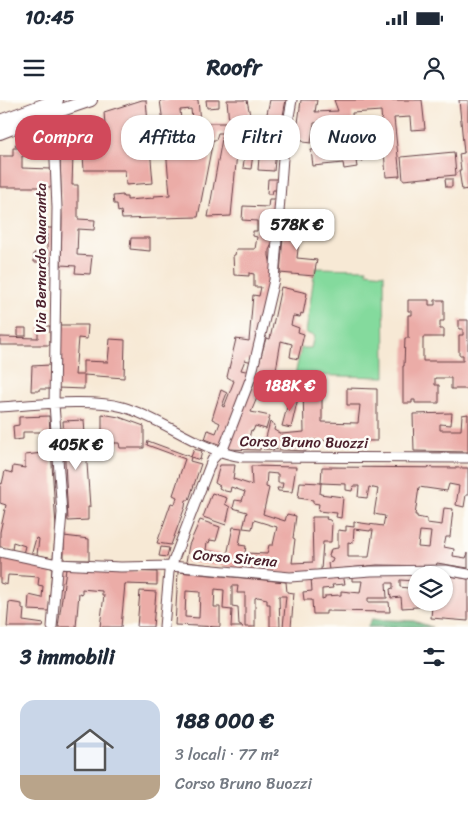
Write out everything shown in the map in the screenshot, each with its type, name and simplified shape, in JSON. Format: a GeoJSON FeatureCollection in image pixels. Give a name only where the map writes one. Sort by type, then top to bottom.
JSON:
{"type":"FeatureCollection","features":[{"type":"Feature","properties":{"kind":"main road"},"geometry":{"type":"LineString","coordinates":[[0,121],[54,104],[91,100]]}},
{"type":"Feature","properties":{"kind":"main road"},"geometry":{"type":"LineString","coordinates":[[0,133],[54,104]]}},
{"type":"Feature","properties":{"kind":"street"},"geometry":{"type":"LineString","coordinates":[[164,627],[168,576],[171,566],[212,460],[224,447],[251,377],[274,280],[284,144],[292,100]]}},
{"type":"Feature","properties":{"kind":"street","name":"Via Bernardo Quaranta"},"geometry":{"type":"LineString","coordinates":[[52,627],[62,513],[54,404],[57,208],[54,104]]}},
{"type":"Feature","properties":{"kind":"street","name":"Corso Bruno Buozzi"},"geometry":{"type":"LineString","coordinates":[[0,407],[96,403],[121,407],[146,416],[219,452],[243,457],[468,458]]}},
{"type":"Feature","properties":{"kind":"street","name":"Corso Sirena"},"geometry":{"type":"LineString","coordinates":[[0,552],[57,564],[121,567],[171,566],[290,577],[371,571],[446,570],[468,574]]}},
{"type":"Feature","properties":{"kind":"green space"},"geometry":{"type":"Polygon","coordinates":[[[315,268],[367,269],[366,272],[384,274],[385,377],[295,375],[301,348],[311,348],[314,336],[306,333],[315,268]]]}},
{"type":"Feature","properties":{"kind":"green space"},"geometry":{"type":"Polygon","coordinates":[[[372,619],[414,621],[432,627],[367,627],[372,619]]]}},
{"type":"Feature","properties":{"kind":"building"},"geometry":{"type":"Polygon","coordinates":[[[146,100],[147,115],[121,115],[121,160],[151,160],[153,183],[126,185],[125,170],[84,170],[83,160],[111,160],[111,115],[104,115],[104,112],[146,100]]]}},
{"type":"Feature","properties":{"kind":"building"},"geometry":{"type":"Polygon","coordinates":[[[160,100],[198,100],[199,115],[192,115],[191,109],[180,110],[180,115],[162,115],[160,100]]]}},
{"type":"Feature","properties":{"kind":"building"},"geometry":{"type":"Polygon","coordinates":[[[206,100],[219,100],[219,107],[207,108],[206,100]]]}},
{"type":"Feature","properties":{"kind":"building"},"geometry":{"type":"Polygon","coordinates":[[[227,100],[247,100],[250,115],[228,115],[227,100]]]}},
{"type":"Feature","properties":{"kind":"building"},"geometry":{"type":"Polygon","coordinates":[[[270,100],[286,100],[283,115],[267,115],[270,100]]]}},
{"type":"Feature","properties":{"kind":"building"},"geometry":{"type":"Polygon","coordinates":[[[301,100],[317,100],[315,112],[338,111],[334,100],[422,100],[425,129],[411,130],[410,117],[394,118],[394,115],[381,115],[381,111],[352,113],[352,115],[310,115],[310,143],[300,140],[299,115],[301,100]]]}},
{"type":"Feature","properties":{"kind":"building"},"geometry":{"type":"Polygon","coordinates":[[[459,100],[468,100],[468,189],[462,190],[459,154],[464,153],[459,100]]]}},
{"type":"Feature","properties":{"kind":"building"},"geometry":{"type":"Polygon","coordinates":[[[394,118],[400,176],[386,177],[385,160],[394,160],[394,118]]]}},
{"type":"Feature","properties":{"kind":"building"},"geometry":{"type":"Polygon","coordinates":[[[214,123],[224,123],[224,160],[236,160],[231,216],[208,217],[223,133],[218,133],[216,140],[214,140],[214,123]]]}},
{"type":"Feature","properties":{"kind":"building"},"geometry":{"type":"Polygon","coordinates":[[[13,148],[15,148],[15,160],[22,160],[22,168],[51,169],[52,187],[0,187],[0,156],[13,156],[13,148]]]}},
{"type":"Feature","properties":{"kind":"building"},"geometry":{"type":"Polygon","coordinates":[[[454,152],[456,175],[403,180],[401,157],[454,152]]]}},
{"type":"Feature","properties":{"kind":"building"},"geometry":{"type":"Polygon","coordinates":[[[60,160],[73,160],[72,185],[78,185],[78,219],[95,220],[94,230],[78,229],[77,255],[92,256],[90,274],[75,273],[76,266],[61,265],[60,160]]]}},
{"type":"Feature","properties":{"kind":"building"},"geometry":{"type":"Polygon","coordinates":[[[167,160],[209,160],[198,217],[122,219],[121,211],[118,212],[117,204],[114,204],[113,196],[123,195],[123,197],[127,197],[127,200],[170,195],[167,160]]]}},
{"type":"Feature","properties":{"kind":"building"},"geometry":{"type":"Polygon","coordinates":[[[244,160],[252,160],[251,169],[243,168],[244,160]]]}},
{"type":"Feature","properties":{"kind":"building"},"geometry":{"type":"Polygon","coordinates":[[[259,160],[275,160],[274,171],[258,170],[259,160]]]}},
{"type":"Feature","properties":{"kind":"building"},"geometry":{"type":"Polygon","coordinates":[[[312,160],[363,161],[356,161],[357,167],[344,169],[343,163],[313,166],[312,160]]]}},
{"type":"Feature","properties":{"kind":"building"},"geometry":{"type":"Polygon","coordinates":[[[268,179],[277,179],[277,190],[273,190],[272,194],[267,194],[268,179]]]}},
{"type":"Feature","properties":{"kind":"building"},"geometry":{"type":"Polygon","coordinates":[[[445,179],[452,179],[452,187],[446,187],[445,179]]]}},
{"type":"Feature","properties":{"kind":"building"},"geometry":{"type":"Polygon","coordinates":[[[269,199],[277,199],[275,238],[269,250],[272,269],[252,362],[245,360],[241,370],[250,372],[221,445],[205,439],[208,430],[216,433],[220,423],[212,419],[221,390],[227,393],[222,406],[224,407],[234,381],[227,377],[236,339],[249,341],[253,295],[259,296],[261,287],[254,287],[254,274],[249,273],[249,276],[234,275],[233,255],[235,255],[236,249],[255,249],[257,237],[253,236],[253,231],[257,231],[257,221],[242,220],[243,206],[268,207],[269,199]]]}},
{"type":"Feature","properties":{"kind":"building"},"geometry":{"type":"Polygon","coordinates":[[[284,225],[321,227],[320,235],[315,234],[314,237],[293,234],[292,240],[299,240],[297,258],[317,260],[314,276],[280,273],[284,225]]]}},
{"type":"Feature","properties":{"kind":"building"},"geometry":{"type":"Polygon","coordinates":[[[47,228],[53,228],[53,262],[47,262],[47,228]]]}},
{"type":"Feature","properties":{"kind":"building"},"geometry":{"type":"Polygon","coordinates":[[[131,238],[150,238],[150,251],[130,249],[131,238]]]}},
{"type":"Feature","properties":{"kind":"building"},"geometry":{"type":"Polygon","coordinates":[[[34,253],[42,253],[42,262],[34,262],[34,253]]]}},
{"type":"Feature","properties":{"kind":"building"},"geometry":{"type":"Polygon","coordinates":[[[281,287],[307,293],[303,314],[301,313],[300,317],[293,316],[291,325],[299,328],[298,332],[304,334],[298,359],[290,357],[292,344],[281,341],[275,376],[266,374],[262,385],[271,389],[269,396],[259,393],[251,412],[270,416],[266,429],[255,426],[253,431],[251,430],[249,438],[261,442],[260,450],[227,449],[254,382],[266,338],[270,339],[281,287]]]}},
{"type":"Feature","properties":{"kind":"building"},"geometry":{"type":"Polygon","coordinates":[[[408,300],[429,300],[429,305],[435,305],[435,300],[444,300],[444,321],[440,321],[440,329],[444,329],[444,337],[423,337],[423,361],[463,361],[463,355],[459,355],[459,335],[463,335],[463,329],[459,329],[459,320],[468,320],[468,389],[451,389],[451,378],[435,378],[435,385],[439,385],[439,403],[415,403],[415,400],[412,400],[412,403],[403,403],[405,338],[410,338],[408,337],[408,315],[412,315],[412,311],[408,311],[408,300]]]}},
{"type":"Feature","properties":{"kind":"building"},"geometry":{"type":"Polygon","coordinates":[[[60,325],[88,325],[87,339],[78,338],[75,375],[83,375],[83,361],[108,362],[110,339],[125,340],[124,378],[84,375],[84,389],[57,388],[60,325]]]}},
{"type":"Feature","properties":{"kind":"building"},"geometry":{"type":"Polygon","coordinates":[[[42,326],[50,326],[50,345],[0,345],[0,337],[38,338],[38,328],[42,328],[42,326]]]}},
{"type":"Feature","properties":{"kind":"building"},"geometry":{"type":"Polygon","coordinates":[[[18,328],[26,328],[26,336],[18,336],[18,328]]]}},
{"type":"Feature","properties":{"kind":"building"},"geometry":{"type":"Polygon","coordinates":[[[50,365],[50,389],[31,391],[32,366],[50,365]]]}},
{"type":"Feature","properties":{"kind":"building"},"geometry":{"type":"Polygon","coordinates":[[[295,376],[322,376],[322,422],[358,423],[360,405],[347,405],[347,388],[377,389],[377,441],[309,440],[306,451],[263,449],[270,422],[275,425],[274,430],[281,434],[304,432],[303,386],[293,384],[295,376]]]}},
{"type":"Feature","properties":{"kind":"building"},"geometry":{"type":"Polygon","coordinates":[[[290,396],[298,398],[291,428],[282,426],[290,396]]]}},
{"type":"Feature","properties":{"kind":"building"},"geometry":{"type":"Polygon","coordinates":[[[452,413],[451,425],[440,424],[440,430],[461,430],[462,415],[468,414],[468,452],[414,451],[413,414],[452,413]]]}},
{"type":"Feature","properties":{"kind":"building"},"geometry":{"type":"Polygon","coordinates":[[[102,414],[119,417],[144,426],[144,448],[120,448],[119,443],[102,443],[102,414]]]}},
{"type":"Feature","properties":{"kind":"building"},"geometry":{"type":"Polygon","coordinates":[[[49,416],[56,528],[53,558],[37,555],[39,539],[36,538],[31,556],[23,554],[25,546],[13,542],[12,550],[0,548],[0,532],[6,505],[0,503],[0,483],[2,484],[5,471],[12,473],[13,466],[25,468],[25,455],[43,453],[43,432],[23,432],[23,439],[14,440],[13,426],[19,425],[19,417],[49,416]]]}},
{"type":"Feature","properties":{"kind":"building"},"geometry":{"type":"Polygon","coordinates":[[[84,420],[90,507],[88,507],[88,520],[68,521],[63,421],[84,420]]]}},
{"type":"Feature","properties":{"kind":"building"},"geometry":{"type":"Polygon","coordinates":[[[148,441],[191,457],[190,461],[201,464],[189,500],[186,500],[171,545],[157,543],[171,503],[175,504],[177,497],[173,495],[185,459],[147,445],[148,441]]]}},
{"type":"Feature","properties":{"kind":"building"},"geometry":{"type":"Polygon","coordinates":[[[194,449],[202,451],[200,460],[191,457],[194,449]]]}},
{"type":"Feature","properties":{"kind":"building"},"geometry":{"type":"Polygon","coordinates":[[[220,465],[235,465],[233,479],[252,485],[251,466],[296,467],[292,492],[278,491],[277,488],[282,488],[283,483],[278,483],[278,474],[267,473],[266,487],[269,488],[263,514],[285,521],[287,514],[296,516],[292,563],[313,562],[312,517],[327,517],[326,519],[332,523],[331,542],[323,542],[321,570],[286,574],[186,562],[189,545],[200,520],[220,527],[216,541],[210,540],[209,543],[207,542],[206,550],[219,553],[218,558],[226,560],[233,527],[242,528],[239,545],[246,546],[245,553],[267,554],[269,545],[273,545],[277,527],[254,520],[252,529],[243,528],[247,512],[233,508],[235,500],[242,501],[245,492],[231,487],[230,492],[219,488],[220,486],[215,483],[220,465]]]}},
{"type":"Feature","properties":{"kind":"building"},"geometry":{"type":"Polygon","coordinates":[[[322,467],[468,468],[468,495],[466,495],[464,507],[456,505],[459,486],[449,484],[447,491],[419,487],[415,515],[427,519],[427,523],[442,525],[444,508],[453,509],[450,537],[446,537],[444,547],[454,549],[453,556],[466,558],[468,553],[468,568],[437,563],[436,566],[377,565],[329,570],[328,563],[332,562],[333,558],[329,556],[331,549],[338,548],[338,530],[346,531],[346,526],[354,527],[354,522],[383,526],[385,516],[374,514],[378,489],[369,487],[367,498],[358,497],[359,486],[353,486],[352,491],[346,490],[346,484],[321,483],[322,467]],[[354,529],[353,543],[348,542],[348,557],[369,557],[373,530],[354,529]],[[420,531],[418,547],[429,548],[431,532],[420,531]]]}},
{"type":"Feature","properties":{"kind":"building"},"geometry":{"type":"Polygon","coordinates":[[[300,482],[321,483],[320,494],[343,497],[341,518],[336,517],[337,513],[318,511],[319,504],[313,503],[313,500],[298,498],[300,482]]]}},
{"type":"Feature","properties":{"kind":"building"},"geometry":{"type":"Polygon","coordinates":[[[212,493],[227,498],[225,504],[230,507],[226,525],[203,517],[212,493]]]}},
{"type":"Feature","properties":{"kind":"building"},"geometry":{"type":"Polygon","coordinates":[[[64,536],[89,539],[89,560],[64,560],[64,536]]]}},
{"type":"Feature","properties":{"kind":"building"},"geometry":{"type":"Polygon","coordinates":[[[161,547],[169,548],[167,557],[159,556],[161,547]]]}},
{"type":"Feature","properties":{"kind":"building"},"geometry":{"type":"Polygon","coordinates":[[[0,555],[52,568],[49,611],[28,610],[29,595],[42,598],[43,586],[38,585],[39,577],[8,575],[7,585],[0,583],[0,555]]]}},
{"type":"Feature","properties":{"kind":"building"},"geometry":{"type":"Polygon","coordinates":[[[66,569],[157,572],[157,585],[125,584],[121,627],[100,627],[104,595],[102,595],[102,591],[82,589],[82,594],[79,593],[76,627],[58,627],[66,569]]]}},
{"type":"Feature","properties":{"kind":"building"},"geometry":{"type":"Polygon","coordinates":[[[178,572],[286,582],[287,592],[294,593],[291,627],[283,627],[286,596],[279,596],[280,627],[270,627],[270,604],[267,604],[267,599],[258,597],[255,598],[255,627],[245,627],[245,593],[237,593],[238,586],[232,586],[232,606],[238,607],[239,625],[243,627],[231,627],[232,610],[223,609],[224,590],[215,589],[214,607],[220,607],[220,627],[175,625],[178,572]],[[186,591],[185,617],[199,618],[200,592],[186,591]]]}},
{"type":"Feature","properties":{"kind":"building"},"geometry":{"type":"Polygon","coordinates":[[[408,573],[408,580],[400,580],[400,587],[408,588],[408,608],[402,608],[401,597],[391,598],[390,589],[393,588],[393,583],[386,583],[387,598],[368,598],[368,602],[389,602],[390,612],[326,611],[326,614],[313,614],[312,600],[304,600],[303,592],[312,591],[311,578],[343,575],[345,584],[332,585],[333,588],[322,589],[322,599],[325,596],[341,595],[341,591],[360,593],[362,581],[352,581],[352,574],[408,573]]]}},
{"type":"Feature","properties":{"kind":"building"},"geometry":{"type":"Polygon","coordinates":[[[453,576],[468,579],[468,621],[431,618],[432,611],[453,611],[453,576]]]}},
{"type":"Feature","properties":{"kind":"building"},"geometry":{"type":"Polygon","coordinates":[[[140,591],[156,592],[153,627],[137,627],[140,591]]]}},
{"type":"Feature","properties":{"kind":"building"},"geometry":{"type":"Polygon","coordinates":[[[9,602],[22,604],[22,609],[24,609],[23,621],[44,624],[43,627],[7,627],[9,602]]]}}]}
